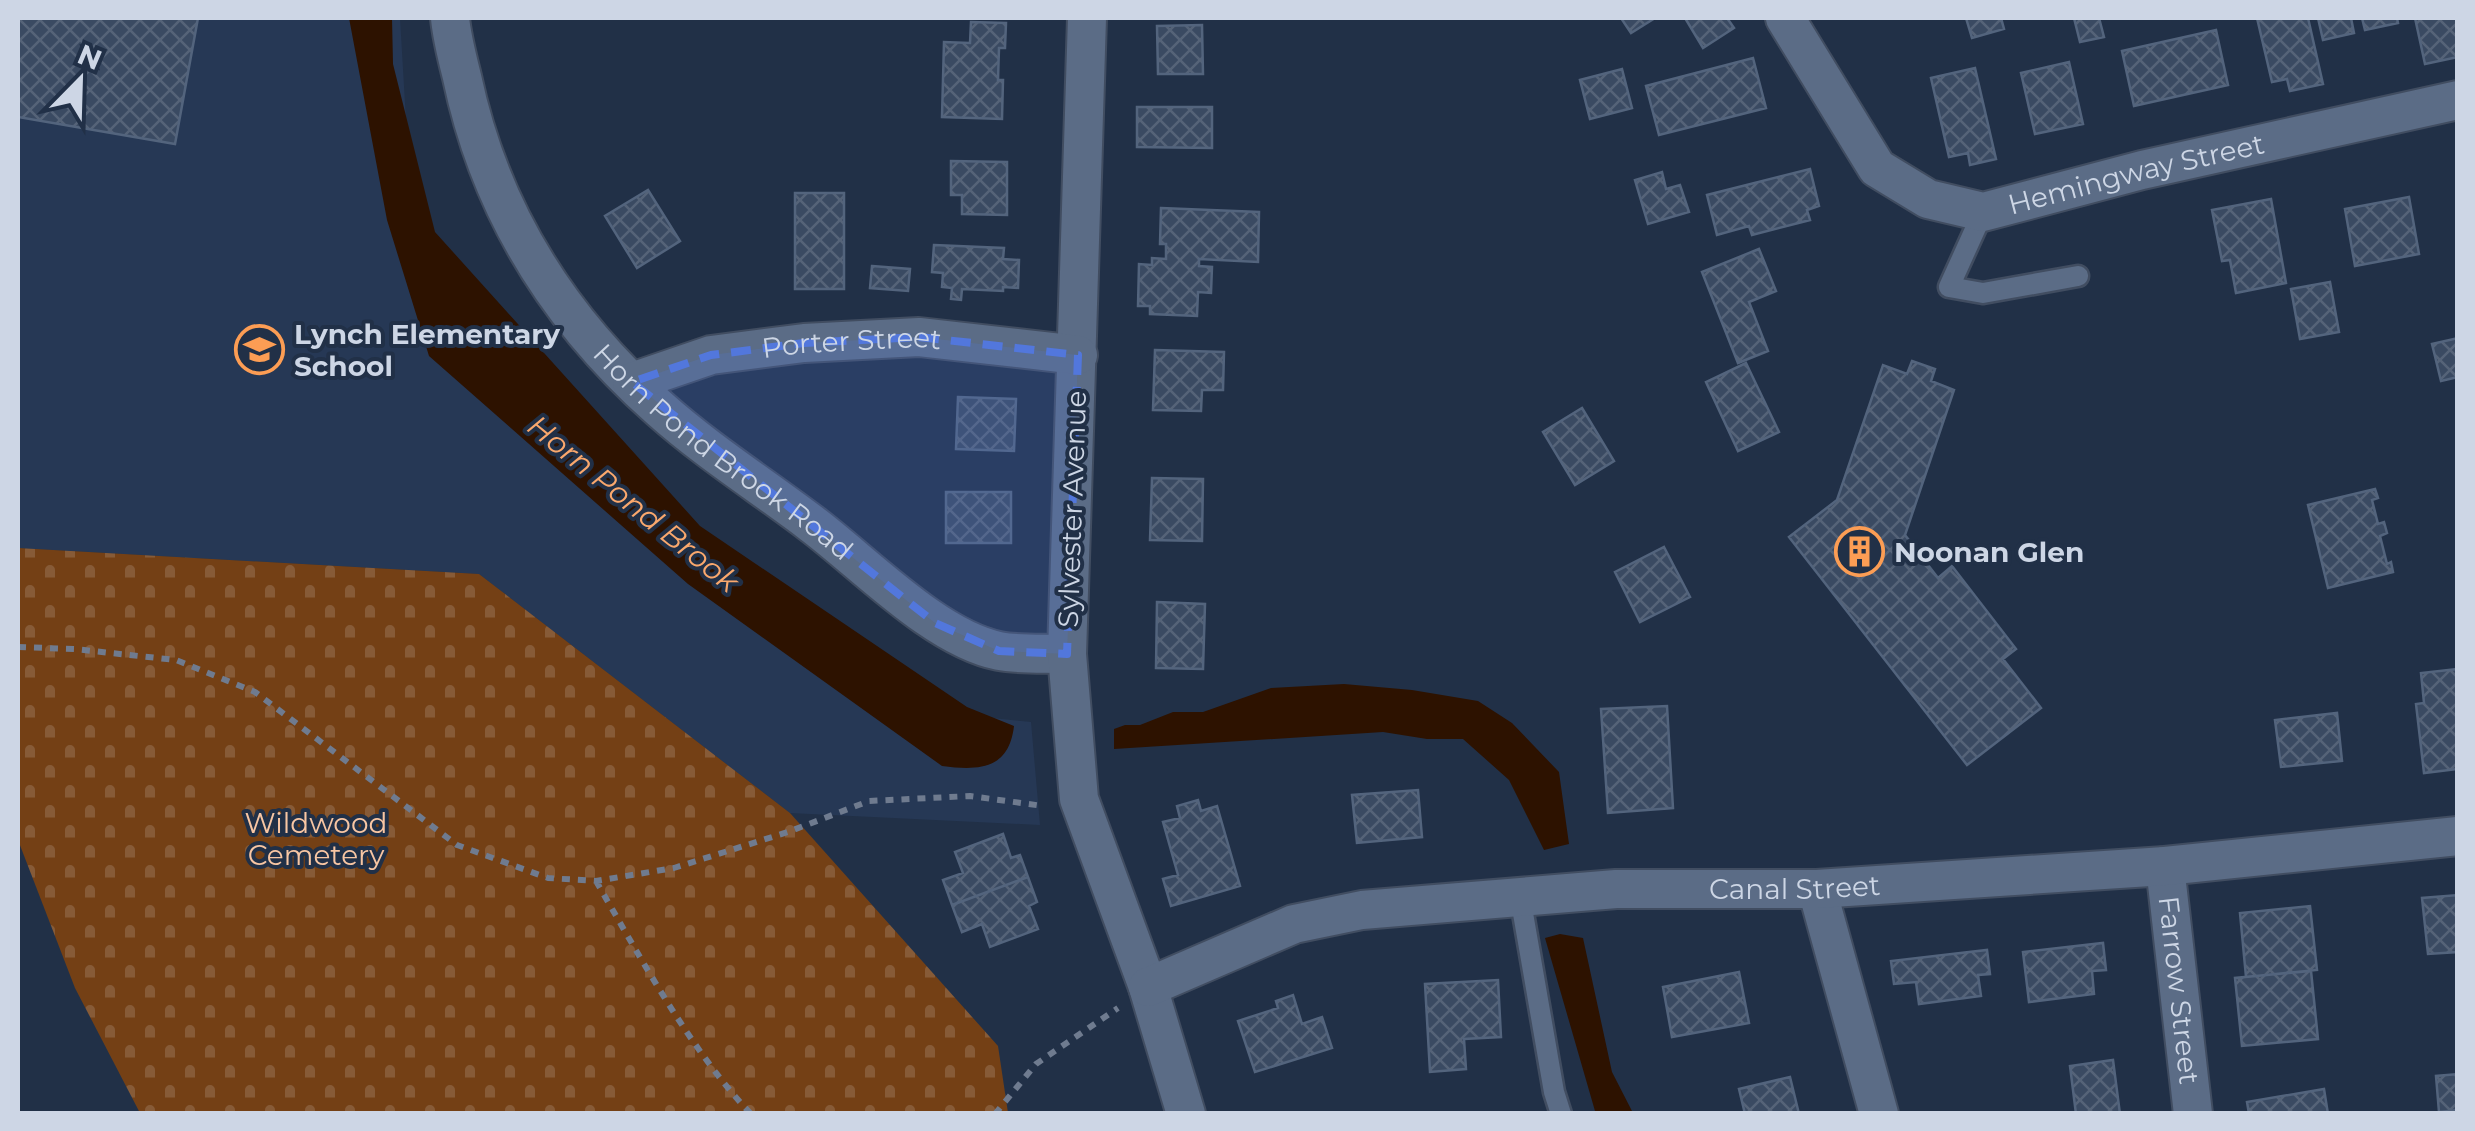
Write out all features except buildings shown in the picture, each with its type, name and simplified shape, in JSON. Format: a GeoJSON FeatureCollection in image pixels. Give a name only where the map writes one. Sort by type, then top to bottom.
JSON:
{"type":"FeatureCollection","features":[{"type":"Feature","properties":{"kind":"street","name":"Horn Pond Brook Road"},"geometry":{"type":"LineString","coordinates":[[450,18],[465,94],[498,197],[583,333],[663,412],[936,622],[999,651],[1067,654]]}},
{"type":"Feature","properties":{"kind":"street","name":"Sylvester Avenue"},"geometry":{"type":"LineString","coordinates":[[1087,18],[1067,654],[1079,799],[1148,987],[1186,1114]]}},
{"type":"Feature","properties":{"kind":"street","name":"Hemingway Street"},"geometry":{"type":"LineString","coordinates":[[1785,18],[1877,168],[1928,199],[1984,212],[2142,170],[2458,100]]}},
{"type":"Feature","properties":{"kind":"street","name":"Porter Street"},"geometry":{"type":"LineString","coordinates":[[632,382],[711,355],[804,343],[918,337],[1078,355]]}},
{"type":"Feature","properties":{"kind":"street","name":"Canal Street"},"geometry":{"type":"LineString","coordinates":[[1148,987],[1294,924],[1362,910],[1616,889],[1817,889],[2165,866],[2458,836]]}},
{"type":"Feature","properties":{"kind":"street","name":"Farrow Street"},"geometry":{"type":"LineString","coordinates":[[2165,866],[2192,1114]]}},
{"type":"Feature","properties":{"kind":"street"},"geometry":{"type":"LineString","coordinates":[[1817,889],[1878,1114]]}},
{"type":"Feature","properties":{"kind":"lane"},"geometry":{"type":"LineString","coordinates":[[1984,212],[1949,288],[1983,293],[2078,276]]}},
{"type":"Feature","properties":{"kind":"lane"},"geometry":{"type":"LineString","coordinates":[[1520,896],[1560,1114]]}},
{"type":"Feature","properties":{"kind":"path"},"geometry":{"type":"LineString","coordinates":[[18,647],[176,660],[255,692],[457,845],[548,878],[596,881],[674,868],[869,802],[970,796],[1084,812]]}},
{"type":"Feature","properties":{"kind":"path"},"geometry":{"type":"LineString","coordinates":[[596,881],[717,1074],[752,1114]]}},
{"type":"Feature","properties":{"kind":"path"},"geometry":{"type":"LineString","coordinates":[[995,1114],[1036,1064],[1148,987]]}},
{"type":"Feature","properties":{"kind":"highlighted area"},"geometry":{"type":"Polygon","coordinates":[[[919,337],[1078,355],[1067,654],[999,651],[935,623],[632,382],[711,355],[804,343],[919,337]]]}},
{"type":"Feature","properties":{"kind":"shaded area","name":"Lynch Elementary School"},"geometry":{"type":"Polygon","coordinates":[[[18,18],[400,18],[413,240],[587,459],[927,711],[1031,722],[1040,825],[790,813],[479,574],[18,548],[18,18]]]}},
{"type":"Feature","properties":{"kind":"green space","name":"Wildwood Cemetery"},"geometry":{"type":"Polygon","coordinates":[[[18,548],[479,574],[790,813],[998,1046],[1008,1113],[140,1113],[75,988],[18,840],[18,548]]]}},
{"type":"Feature","properties":{"kind":"water","name":"Horn Pond Brook"},"geometry":{"type":"Polygon","coordinates":[[[349,18],[392,18],[393,64],[435,232],[700,526],[967,707],[1014,726],[1006,751],[999,759],[980,767],[942,766],[688,584],[429,356],[387,220],[349,18]]]}},
{"type":"Feature","properties":{"kind":"water"},"geometry":{"type":"Polygon","coordinates":[[[1344,684],[1478,701],[1512,723],[1559,772],[1569,844],[1544,850],[1509,780],[1463,739],[1427,739],[1383,732],[1114,749],[1114,729],[1125,725],[1140,725],[1173,712],[1203,712],[1271,688],[1344,684]]]}},
{"type":"Feature","properties":{"kind":"water"},"geometry":{"type":"Polygon","coordinates":[[[1560,934],[1583,938],[1612,1072],[1633,1113],[1595,1111],[1545,938],[1560,934]]]}},
{"type":"Feature","properties":{"kind":"place","name":"Lynch Elementary School"},"geometry":{"type":"Point","coordinates":[259,350]}},
{"type":"Feature","properties":{"kind":"place","name":"Noonan Glen"},"geometry":{"type":"Point","coordinates":[1859,552]}}]}
